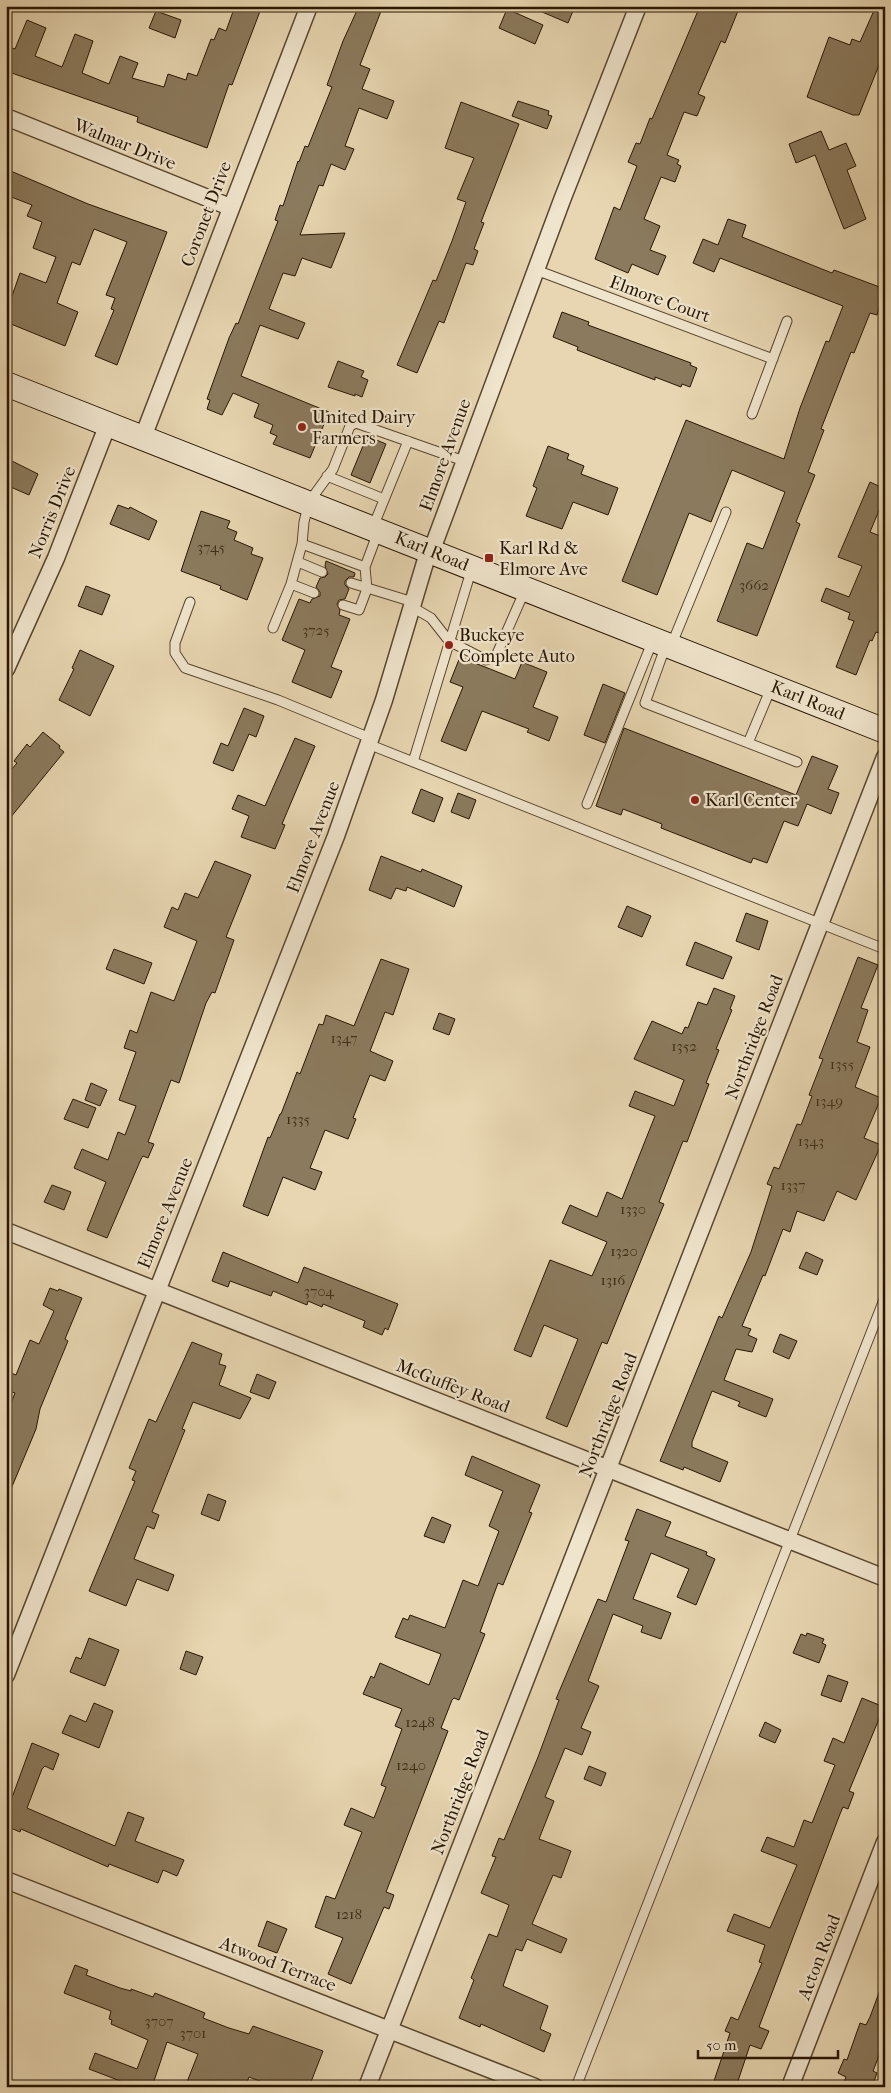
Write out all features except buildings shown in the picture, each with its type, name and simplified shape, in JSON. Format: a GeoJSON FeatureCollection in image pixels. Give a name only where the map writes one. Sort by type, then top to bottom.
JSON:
{"type":"FeatureCollection","features":[{"type":"Feature","properties":{"kind":"main road","name":"Karl Road"},"geometry":{"type":"LineString","coordinates":[[6,384],[376,528],[885,731]]}},
{"type":"Feature","properties":{"kind":"street","name":"Coronet Drive"},"geometry":{"type":"LineString","coordinates":[[143,437],[308,6]]}},
{"type":"Feature","properties":{"kind":"street","name":"Elmore Avenue"},"geometry":{"type":"LineString","coordinates":[[6,1675],[336,836],[431,550],[638,6]]}},
{"type":"Feature","properties":{"kind":"street","name":"Walmar Drive"},"geometry":{"type":"LineString","coordinates":[[6,117],[230,207]]}},
{"type":"Feature","properties":{"kind":"street","name":"Norris Drive"},"geometry":{"type":"LineString","coordinates":[[6,669],[56,558],[108,424]]}},
{"type":"Feature","properties":{"kind":"street","name":"Northridge Road"},"geometry":{"type":"LineString","coordinates":[[367,2087],[885,756]]}},
{"type":"Feature","properties":{"kind":"street","name":"McGuffey Road"},"geometry":{"type":"LineString","coordinates":[[6,1231],[156,1292],[885,1578]]}},
{"type":"Feature","properties":{"kind":"street","name":"Acton Road"},"geometry":{"type":"LineString","coordinates":[[790,2087],[885,1842]]}},
{"type":"Feature","properties":{"kind":"street","name":"Atwood Terrace"},"geometry":{"type":"LineString","coordinates":[[6,1880],[535,2087]]}},
{"type":"Feature","properties":{"kind":"lane","name":"Elmore Court"},"geometry":{"type":"LineString","coordinates":[[536,270],[773,359]]}},
{"type":"Feature","properties":{"kind":"lane"},"geometry":{"type":"LineString","coordinates":[[752,414],[787,321]]}},
{"type":"Feature","properties":{"kind":"lane"},"geometry":{"type":"LineString","coordinates":[[273,628],[298,562],[309,502],[327,476],[350,426],[356,423],[464,461]]}},
{"type":"Feature","properties":{"kind":"lane"},"geometry":{"type":"LineString","coordinates":[[343,604],[359,610],[367,589],[365,567],[384,499],[408,441]]}},
{"type":"Feature","properties":{"kind":"lane"},"geometry":{"type":"LineString","coordinates":[[327,476],[384,499]]}},
{"type":"Feature","properties":{"kind":"lane"},"geometry":{"type":"LineString","coordinates":[[587,804],[726,512]]}},
{"type":"Feature","properties":{"kind":"lane"},"geometry":{"type":"LineString","coordinates":[[302,544],[365,567]]}},
{"type":"Feature","properties":{"kind":"lane"},"geometry":{"type":"LineString","coordinates":[[298,562],[322,572]]}},
{"type":"Feature","properties":{"kind":"lane"},"geometry":{"type":"LineString","coordinates":[[413,762],[472,566]]}},
{"type":"Feature","properties":{"kind":"lane"},"geometry":{"type":"LineString","coordinates":[[351,583],[413,605],[432,618],[449,641],[486,660],[496,656],[526,588]]}},
{"type":"Feature","properties":{"kind":"lane"},"geometry":{"type":"LineString","coordinates":[[291,584],[314,593]]}},
{"type":"Feature","properties":{"kind":"lane"},"geometry":{"type":"LineString","coordinates":[[190,602],[175,643],[175,653],[185,668],[278,700],[413,762],[820,923],[884,946]]}},
{"type":"Feature","properties":{"kind":"lane"},"geometry":{"type":"LineString","coordinates":[[664,644],[645,703],[797,762]]}},
{"type":"Feature","properties":{"kind":"lane"},"geometry":{"type":"LineString","coordinates":[[748,743],[772,686]]}},
{"type":"Feature","properties":{"kind":"lane"},"geometry":{"type":"LineString","coordinates":[[576,2087],[885,1298]]}},
{"type":"Feature","properties":{"kind":"place","name":"United Dairy Farmers"},"geometry":{"type":"Point","coordinates":[302,427]}},
{"type":"Feature","properties":{"kind":"place","name":"Karl Rd & Elmore Ave"},"geometry":{"type":"Point","coordinates":[489,558]}},
{"type":"Feature","properties":{"kind":"place","name":"Buckeye Complete Auto"},"geometry":{"type":"Point","coordinates":[449,645]}},
{"type":"Feature","properties":{"kind":"place","name":"Karl Center"},"geometry":{"type":"Point","coordinates":[695,800]}}]}
